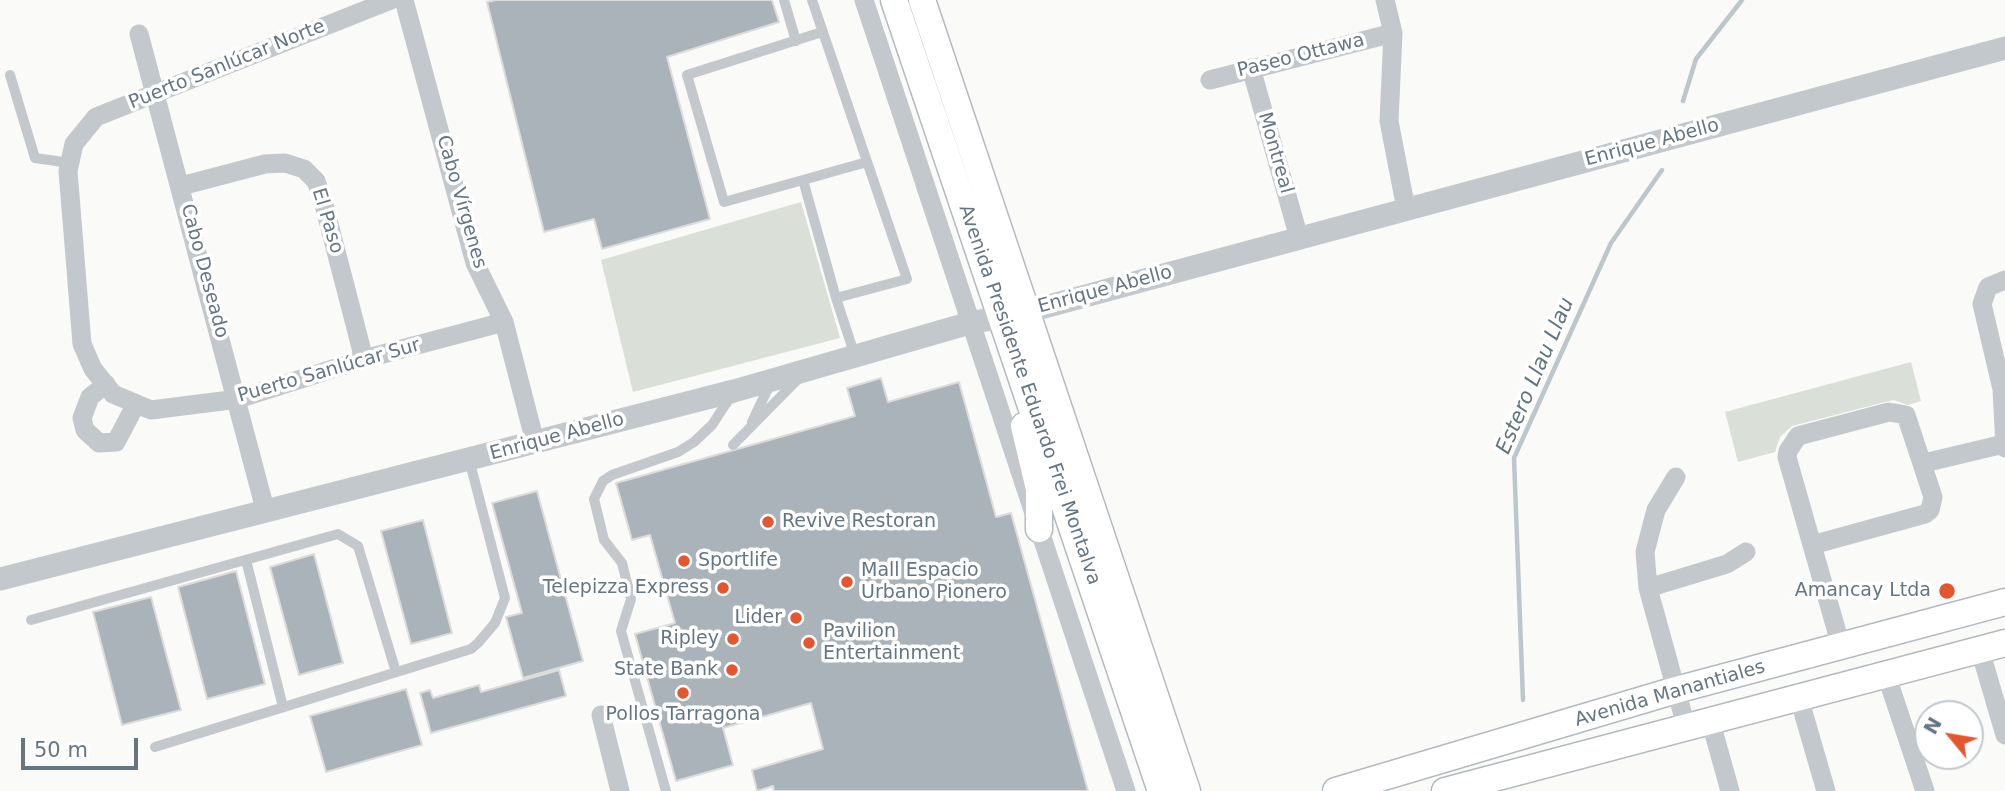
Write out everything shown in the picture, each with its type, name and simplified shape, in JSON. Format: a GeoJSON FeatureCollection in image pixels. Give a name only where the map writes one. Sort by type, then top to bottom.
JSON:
{"type":"FeatureCollection","features":[{"type":"Feature","properties":{"kind":"main road","name":"Avenida Presidente Eduardo Frei Montalva"},"geometry":{"type":"LineString","coordinates":[[894,0],[1014,314],[1186,791]]}},
{"type":"Feature","properties":{"kind":"main road","name":"Avenida Presidente Eduardo Frei Montalva"},"geometry":{"type":"LineString","coordinates":[[922,0],[1014,314],[1026,386],[1161,791]]}},
{"type":"Feature","properties":{"kind":"main road"},"geometry":{"type":"LineString","coordinates":[[1026,386],[1024,420],[1039,489],[1039,529]]}},
{"type":"Feature","properties":{"kind":"main road","name":"Avenida Manantiales"},"geometry":{"type":"LineString","coordinates":[[1336,791],[1676,690],[2005,602]]}},
{"type":"Feature","properties":{"kind":"main road","name":"Avenida Manantiales"},"geometry":{"type":"LineString","coordinates":[[1445,791],[1992,646]]}},
{"type":"Feature","properties":{"kind":"street","name":"Puerto Sanlúcar Norte"},"geometry":{"type":"LineString","coordinates":[[72,154],[96,117],[391,0]]}},
{"type":"Feature","properties":{"kind":"street","name":"Cabo Vírgenes"},"geometry":{"type":"LineString","coordinates":[[404,0],[475,263],[504,322],[535,442]]}},
{"type":"Feature","properties":{"kind":"street","name":"Avenida Presidente Eduardo Frei Montalva"},"geometry":{"type":"LineString","coordinates":[[864,0],[1126,791]]}},
{"type":"Feature","properties":{"kind":"street"},"geometry":{"type":"LineString","coordinates":[[1385,0],[1393,33],[1389,121],[1406,209]]}},
{"type":"Feature","properties":{"kind":"street","name":"Paseo Ottawa"},"geometry":{"type":"LineString","coordinates":[[1210,80],[1393,33]]}},
{"type":"Feature","properties":{"kind":"street","name":"Cabo Deseado"},"geometry":{"type":"LineString","coordinates":[[139,34],[238,399],[264,509]]}},
{"type":"Feature","properties":{"kind":"street","name":"Enrique Abello"},"geometry":{"type":"LineString","coordinates":[[0,579],[264,509],[734,391],[971,323],[1014,314],[2005,48]]}},
{"type":"Feature","properties":{"kind":"street","name":"Montreal"},"geometry":{"type":"LineString","coordinates":[[1251,68],[1299,238]]}},
{"type":"Feature","properties":{"kind":"street"},"geometry":{"type":"LineString","coordinates":[[72,154],[68,171],[82,344],[93,369],[109,389],[90,397],[82,418],[85,430],[99,443],[116,442],[136,404]]}},
{"type":"Feature","properties":{"kind":"street","name":"El Paso"},"geometry":{"type":"LineString","coordinates":[[181,186],[265,164],[285,163],[304,169],[316,181],[323,201],[365,359]]}},
{"type":"Feature","properties":{"kind":"street"},"geometry":{"type":"LineString","coordinates":[[1924,463],[2005,446],[2004,389],[1982,304],[1983,294],[1992,284],[2005,280]]}},
{"type":"Feature","properties":{"kind":"street","name":"Puerto Sanlúcar Sur"},"geometry":{"type":"LineString","coordinates":[[109,389],[151,410],[238,399],[365,359],[504,322]]}},
{"type":"Feature","properties":{"kind":"street"},"geometry":{"type":"LineString","coordinates":[[1812,545],[1925,514],[1930,510],[1933,497],[1924,463],[1908,419],[1901,412],[1889,412],[1798,436],[1790,445],[1787,457],[1812,545],[1841,646]]}},
{"type":"Feature","properties":{"kind":"street"},"geometry":{"type":"LineString","coordinates":[[1676,477],[1656,510],[1645,552],[1648,589],[1676,690],[1698,722],[1730,791]]}},
{"type":"Feature","properties":{"kind":"street"},"geometry":{"type":"LineString","coordinates":[[1648,589],[1727,564],[1746,552]]}},
{"type":"Feature","properties":{"kind":"street"},"geometry":{"type":"LineString","coordinates":[[1992,646],[2005,734]]}},
{"type":"Feature","properties":{"kind":"street"},"geometry":{"type":"LineString","coordinates":[[1886,674],[1925,791]]}},
{"type":"Feature","properties":{"kind":"street"},"geometry":{"type":"LineString","coordinates":[[1799,698],[1826,791]]}},
{"type":"Feature","properties":{"kind":"street"},"geometry":{"type":"LineString","coordinates":[[601,715],[615,790]]}},
{"type":"Feature","properties":{"kind":"lane"},"geometry":{"type":"LineString","coordinates":[[784,0],[796,41]]}},
{"type":"Feature","properties":{"kind":"lane"},"geometry":{"type":"LineString","coordinates":[[812,0],[907,279],[836,298]]}},
{"type":"Feature","properties":{"kind":"lane"},"geometry":{"type":"LineString","coordinates":[[822,32],[687,75],[724,202],[867,162]]}},
{"type":"Feature","properties":{"kind":"lane"},"geometry":{"type":"LineString","coordinates":[[10,75],[35,158],[72,154]]}},
{"type":"Feature","properties":{"kind":"lane"},"geometry":{"type":"LineString","coordinates":[[803,180],[855,356]]}},
{"type":"Feature","properties":{"kind":"lane"},"geometry":{"type":"LineString","coordinates":[[733,445],[806,371]]}},
{"type":"Feature","properties":{"kind":"lane"},"geometry":{"type":"LineString","coordinates":[[747,432],[772,380]]}},
{"type":"Feature","properties":{"kind":"lane"},"geometry":{"type":"LineString","coordinates":[[666,791],[621,631],[630,608],[628,587],[622,563],[604,540],[594,499],[603,481],[612,475],[678,452],[694,442],[712,425],[734,391]]}},
{"type":"Feature","properties":{"kind":"lane"},"geometry":{"type":"LineString","coordinates":[[155,747],[471,649],[486,636],[502,610],[505,598],[469,459]]}},
{"type":"Feature","properties":{"kind":"lane"},"geometry":{"type":"LineString","coordinates":[[31,620],[338,534],[358,546],[396,673]]}},
{"type":"Feature","properties":{"kind":"lane"},"geometry":{"type":"LineString","coordinates":[[246,560],[283,707]]}},
{"type":"Feature","properties":{"kind":"shaded area"},"geometry":{"type":"Polygon","coordinates":[[[801,202],[840,338],[633,392],[601,260],[801,202]]]}},
{"type":"Feature","properties":{"kind":"shaded area"},"geometry":{"type":"Polygon","coordinates":[[[1911,362],[1921,401],[1908,405],[1893,400],[1792,426],[1780,437],[1775,452],[1738,462],[1725,412],[1911,362]]]}},
{"type":"Feature","properties":{"kind":"building"},"geometry":{"type":"Polygon","coordinates":[[[772,0],[779,22],[667,57],[710,219],[602,249],[594,219],[544,232],[487,2],[772,0]]]}},
{"type":"Feature","properties":{"kind":"building","name":"Mall Espacio Urbano Pionero"},"geometry":{"type":"Polygon","coordinates":[[[881,378],[888,402],[959,382],[996,517],[1011,513],[1088,791],[774,791],[773,786],[757,791],[752,770],[823,749],[811,703],[723,728],[733,765],[676,781],[635,634],[675,623],[650,535],[632,540],[616,483],[855,416],[847,388],[881,378]]]}},
{"type":"Feature","properties":{"kind":"building"},"geometry":{"type":"Polygon","coordinates":[[[537,491],[583,661],[523,678],[506,617],[522,613],[492,503],[537,491]]]}},
{"type":"Feature","properties":{"kind":"building"},"geometry":{"type":"Polygon","coordinates":[[[423,520],[452,633],[411,644],[381,531],[423,520]]]}},
{"type":"Feature","properties":{"kind":"building"},"geometry":{"type":"Polygon","coordinates":[[[314,554],[343,663],[299,675],[270,567],[314,554]]]}},
{"type":"Feature","properties":{"kind":"building"},"geometry":{"type":"Polygon","coordinates":[[[236,571],[265,684],[207,699],[178,587],[236,571]]]}},
{"type":"Feature","properties":{"kind":"building"},"geometry":{"type":"Polygon","coordinates":[[[151,597],[181,710],[122,725],[93,612],[151,597]]]}},
{"type":"Feature","properties":{"kind":"building"},"geometry":{"type":"Polygon","coordinates":[[[559,670],[566,696],[431,733],[420,693],[430,690],[433,698],[479,685],[481,692],[559,670]]]}},
{"type":"Feature","properties":{"kind":"building"},"geometry":{"type":"Polygon","coordinates":[[[406,689],[422,745],[326,772],[310,716],[406,689]]]}},
{"type":"Feature","properties":{"kind":"waterway","name":"Estero Llau Llau"},"geometry":{"type":"LineString","coordinates":[[1683,101],[1696,59],[1742,0]]}},
{"type":"Feature","properties":{"kind":"waterway","name":"Estero Llau Llau"},"geometry":{"type":"LineString","coordinates":[[1523,700],[1514,458],[1611,243],[1662,170]]}},
{"type":"Feature","properties":{"kind":"place","name":"Revive Restoran"},"geometry":{"type":"Point","coordinates":[768,522]}},
{"type":"Feature","properties":{"kind":"place","name":"Sportlife"},"geometry":{"type":"Point","coordinates":[684,561]}},
{"type":"Feature","properties":{"kind":"place","name":"Mall Espacio Urbano Pionero"},"geometry":{"type":"Point","coordinates":[847,582]}},
{"type":"Feature","properties":{"kind":"place","name":"Telepizza Express"},"geometry":{"type":"Point","coordinates":[723,588]}},
{"type":"Feature","properties":{"kind":"place","name":"Amancay Ltda"},"geometry":{"type":"Point","coordinates":[1947,591]}},
{"type":"Feature","properties":{"kind":"place","name":"Lider"},"geometry":{"type":"Point","coordinates":[796,618]}},
{"type":"Feature","properties":{"kind":"place","name":"Ripley"},"geometry":{"type":"Point","coordinates":[733,639]}},
{"type":"Feature","properties":{"kind":"place","name":"Pavilion Entertainment"},"geometry":{"type":"Point","coordinates":[809,643]}},
{"type":"Feature","properties":{"kind":"place","name":"State Bank"},"geometry":{"type":"Point","coordinates":[732,670]}},
{"type":"Feature","properties":{"kind":"place","name":"Pollos Tarragona"},"geometry":{"type":"Point","coordinates":[683,693]}}]}
